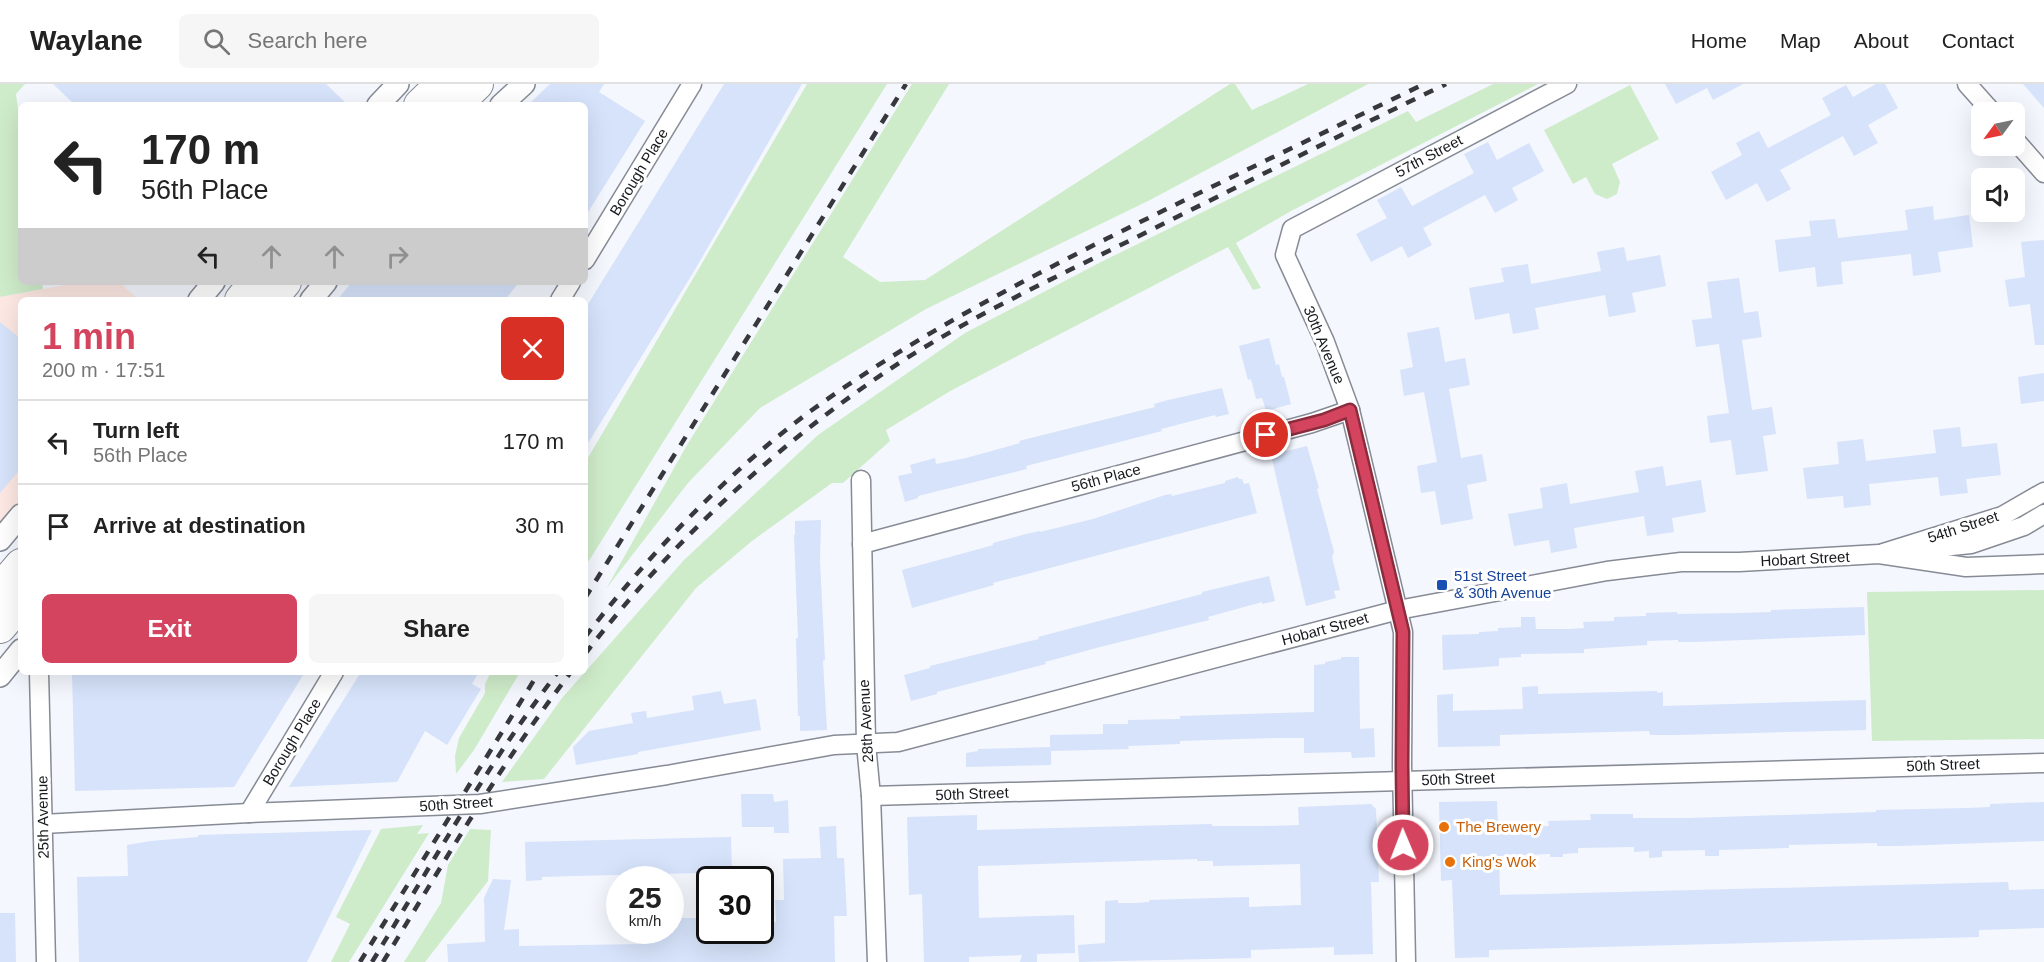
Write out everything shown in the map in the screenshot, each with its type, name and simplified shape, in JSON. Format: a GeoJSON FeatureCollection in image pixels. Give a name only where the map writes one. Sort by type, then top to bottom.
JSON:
{"type":"FeatureCollection","features":[{"type":"Feature","properties":{"kind":"highway"},"geometry":{"type":"LineString","coordinates":[[423,102],[442,84]]}},
{"type":"Feature","properties":{"kind":"highway"},"geometry":{"type":"LineString","coordinates":[[458,102],[477,84]]}},
{"type":"Feature","properties":{"kind":"highway"},"geometry":{"type":"LineString","coordinates":[[229,294],[249,285]]}},
{"type":"Feature","properties":{"kind":"highway"},"geometry":{"type":"LineString","coordinates":[[272,297],[282,285]]}},
{"type":"Feature","properties":{"kind":"highway"},"geometry":{"type":"LineString","coordinates":[[0,590],[18,569]]}},
{"type":"Feature","properties":{"kind":"highway"},"geometry":{"type":"LineString","coordinates":[[0,627],[18,606]]}},
{"type":"Feature","properties":{"kind":"street"},"geometry":{"type":"LineString","coordinates":[[381,102],[398,84]]}},
{"type":"Feature","properties":{"kind":"street"},"geometry":{"type":"LineString","coordinates":[[504,102],[524,84]]}},
{"type":"Feature","properties":{"kind":"street","name":"Borough Place"},"geometry":{"type":"LineString","coordinates":[[588,255],[692,84]]}},
{"type":"Feature","properties":{"kind":"street","name":"57th Street"},"geometry":{"type":"LineString","coordinates":[[1292,229],[1567,84]]}},
{"type":"Feature","properties":{"kind":"street"},"geometry":{"type":"LineString","coordinates":[[1967,84],[1983,102]]}},
{"type":"Feature","properties":{"kind":"street"},"geometry":{"type":"LineString","coordinates":[[2025,151],[2044,173]]}},
{"type":"Feature","properties":{"kind":"street","name":"30th Avenue"},"geometry":{"type":"LineString","coordinates":[[1292,229],[1285,255],[1325,342],[1350,410],[1403,632],[1402,780],[1406,962]]}},
{"type":"Feature","properties":{"kind":"street"},"geometry":{"type":"LineString","coordinates":[[314,297],[324,285]]}},
{"type":"Feature","properties":{"kind":"street"},"geometry":{"type":"LineString","coordinates":[[214,297],[229,294]]}},
{"type":"Feature","properties":{"kind":"street","name":"56th Place"},"geometry":{"type":"LineString","coordinates":[[862,544],[1312,423],[1350,410]]}},
{"type":"Feature","properties":{"kind":"street","name":"28th Avenue"},"geometry":{"type":"LineString","coordinates":[[861,480],[866,744],[871,796],[877,962]]}},
{"type":"Feature","properties":{"kind":"street","name":"54th Street"},"geometry":{"type":"LineString","coordinates":[[1879,554],[2002,516],[2044,492]]}},
{"type":"Feature","properties":{"kind":"street"},"geometry":{"type":"LineString","coordinates":[[1879,554],[1971,544],[2024,526],[2044,514]]}},
{"type":"Feature","properties":{"kind":"street"},"geometry":{"type":"LineString","coordinates":[[0,540],[18,519]]}},
{"type":"Feature","properties":{"kind":"street","name":"Hobart Street"},"geometry":{"type":"LineString","coordinates":[[866,744],[898,742],[1398,610],[1607,572],[1681,562],[1739,562],[1879,554],[1966,567],[2044,564]]}},
{"type":"Feature","properties":{"kind":"street"},"geometry":{"type":"LineString","coordinates":[[0,676],[18,654]]}},
{"type":"Feature","properties":{"kind":"street","name":"25th Avenue"},"geometry":{"type":"LineString","coordinates":[[39,675],[46,962]]}},
{"type":"Feature","properties":{"kind":"street","name":"Borough Place"},"geometry":{"type":"LineString","coordinates":[[249,813],[332,675]]}},
{"type":"Feature","properties":{"kind":"street","name":"50th Street"},"geometry":{"type":"LineString","coordinates":[[43,824],[480,804],[667,775],[834,745],[866,744]]}},
{"type":"Feature","properties":{"kind":"street","name":"50th Street"},"geometry":{"type":"LineString","coordinates":[[871,796],[2044,763]]}},
{"type":"Feature","properties":{"kind":"shaded area"},"geometry":{"type":"Polygon","coordinates":[[[65,285],[122,285],[136,297],[18,297],[18,503],[0,524],[0,297],[65,285]]]}},
{"type":"Feature","properties":{"kind":"green space"},"geometry":{"type":"Polygon","coordinates":[[[0,84],[25,84],[16,94],[18,109],[18,285],[42,285],[43,289],[0,297],[0,84]]]}},
{"type":"Feature","properties":{"kind":"green space"},"geometry":{"type":"Polygon","coordinates":[[[807,84],[887,84],[588,562],[588,458],[807,84]]]}},
{"type":"Feature","properties":{"kind":"green space"},"geometry":{"type":"Polygon","coordinates":[[[912,84],[949,84],[843,257],[880,282],[925,280],[1230,84],[1235,84],[1252,110],[1308,84],[1368,84],[1150,200],[926,309],[760,408],[688,483],[606,589],[687,445],[912,84]]]}},
{"type":"Feature","properties":{"kind":"green space"},"geometry":{"type":"Polygon","coordinates":[[[1493,84],[1538,84],[1291,211],[1236,243],[1261,288],[1253,290],[1228,247],[952,390],[886,430],[890,441],[843,483],[832,483],[752,541],[696,588],[544,779],[502,782],[562,698],[582,675],[588,675],[588,669],[684,560],[818,435],[965,333],[1101,262],[1408,111],[1416,122],[1493,84]]]}},
{"type":"Feature","properties":{"kind":"green space"},"geometry":{"type":"Polygon","coordinates":[[[1630,85],[1659,139],[1612,164],[1620,182],[1617,194],[1607,199],[1595,194],[1586,177],[1573,184],[1544,130],[1630,85]]]}},
{"type":"Feature","properties":{"kind":"green space"},"geometry":{"type":"Polygon","coordinates":[[[2044,590],[2044,739],[1872,741],[1867,592],[2044,590]]]}},
{"type":"Feature","properties":{"kind":"green space"},"geometry":{"type":"Polygon","coordinates":[[[490,675],[518,675],[474,750],[456,774],[455,756],[459,738],[485,693],[485,684],[490,675]]]}},
{"type":"Feature","properties":{"kind":"green space"},"geometry":{"type":"Polygon","coordinates":[[[423,825],[417,834],[429,833],[349,962],[331,962],[350,924],[336,917],[381,829],[423,825]]]}},
{"type":"Feature","properties":{"kind":"green space"},"geometry":{"type":"Polygon","coordinates":[[[470,829],[491,830],[488,881],[425,962],[404,962],[441,903],[448,865],[470,829]]]}},
{"type":"Feature","properties":{"kind":"building"},"geometry":{"type":"Polygon","coordinates":[[[53,84],[326,84],[345,102],[72,102],[53,84]]]}},
{"type":"Feature","properties":{"kind":"building"},"geometry":{"type":"Polygon","coordinates":[[[550,84],[604,84],[599,92],[645,121],[588,212],[588,102],[531,102],[550,84]]]}},
{"type":"Feature","properties":{"kind":"building"},"geometry":{"type":"Polygon","coordinates":[[[724,84],[802,84],[693,273],[588,443],[588,304],[724,84]]]}},
{"type":"Feature","properties":{"kind":"building"},"geometry":{"type":"Polygon","coordinates":[[[1665,84],[1743,84],[1713,100],[1707,88],[1676,104],[1665,84]]]}},
{"type":"Feature","properties":{"kind":"building"},"geometry":{"type":"Polygon","coordinates":[[[1876,84],[1885,84],[1898,108],[1868,125],[1878,143],[1854,156],[1843,136],[1780,170],[1791,189],[1767,202],[1757,183],[1726,200],[1711,172],[1742,155],[1736,143],[1759,131],[1768,148],[1831,115],[1822,98],[1846,85],[1853,97],[1876,84]]]}},
{"type":"Feature","properties":{"kind":"building"},"geometry":{"type":"Polygon","coordinates":[[[2023,84],[2044,84],[2044,108],[2023,84]]]}},
{"type":"Feature","properties":{"kind":"building"},"geometry":{"type":"Polygon","coordinates":[[[1488,142],[1497,160],[1529,143],[1544,171],[1512,188],[1518,200],[1495,213],[1485,195],[1423,228],[1432,245],[1408,258],[1402,246],[1371,262],[1356,234],[1387,218],[1377,200],[1401,187],[1412,206],[1474,173],[1464,154],[1488,142]]]}},
{"type":"Feature","properties":{"kind":"building"},"geometry":{"type":"Polygon","coordinates":[[[1933,206],[1934,220],[1969,215],[1971,230],[1973,247],[1938,252],[1941,272],[1913,276],[1911,254],[1841,262],[1843,284],[1817,287],[1815,267],[1779,272],[1775,240],[1811,236],[1809,221],[1835,219],[1838,238],[1908,230],[1905,210],[1933,206]]]}},
{"type":"Feature","properties":{"kind":"building"},"geometry":{"type":"Polygon","coordinates":[[[2044,240],[2044,345],[2035,345],[2030,304],[2009,307],[2005,280],[2025,277],[2021,242],[2044,240]]]}},
{"type":"Feature","properties":{"kind":"building"},"geometry":{"type":"Polygon","coordinates":[[[1624,247],[1627,261],[1660,255],[1666,286],[1632,293],[1636,312],[1609,317],[1605,295],[1535,308],[1539,329],[1513,334],[1509,313],[1475,320],[1469,288],[1504,282],[1501,268],[1528,264],[1531,284],[1601,271],[1597,252],[1624,247]]]}},
{"type":"Feature","properties":{"kind":"building"},"geometry":{"type":"Polygon","coordinates":[[[1739,278],[1744,313],[1758,311],[1762,337],[1742,340],[1752,410],[1772,407],[1776,434],[1763,436],[1768,471],[1736,475],[1731,440],[1710,443],[1707,416],[1729,413],[1719,344],[1696,347],[1692,320],[1712,318],[1707,282],[1739,278]]]}},
{"type":"Feature","properties":{"kind":"building"},"geometry":{"type":"Polygon","coordinates":[[[350,285],[517,285],[507,297],[340,297],[350,285]]]}},
{"type":"Feature","properties":{"kind":"building"},"geometry":{"type":"Polygon","coordinates":[[[0,322],[18,337],[18,472],[0,493],[0,322]]]}},
{"type":"Feature","properties":{"kind":"building"},"geometry":{"type":"Polygon","coordinates":[[[1439,327],[1445,362],[1465,358],[1470,385],[1449,389],[1461,458],[1482,454],[1487,481],[1467,485],[1473,519],[1441,525],[1435,491],[1421,493],[1417,466],[1437,462],[1424,392],[1404,396],[1400,370],[1413,367],[1407,333],[1439,327]]]}},
{"type":"Feature","properties":{"kind":"building"},"geometry":{"type":"Polygon","coordinates":[[[1269,338],[1276,365],[1279,364],[1282,377],[1284,377],[1291,404],[1266,411],[1262,398],[1256,399],[1251,379],[1248,380],[1239,346],[1269,338]]]}},
{"type":"Feature","properties":{"kind":"building"},"geometry":{"type":"Polygon","coordinates":[[[2044,373],[2044,401],[2021,404],[2018,377],[2044,373]]]}},
{"type":"Feature","properties":{"kind":"building"},"geometry":{"type":"Polygon","coordinates":[[[1222,388],[1229,414],[1216,417],[1215,415],[1161,429],[1162,431],[1026,466],[1027,469],[918,496],[918,498],[905,502],[898,476],[912,473],[910,465],[935,458],[936,464],[966,458],[1020,443],[1019,441],[1155,407],[1154,404],[1168,400],[1222,388]]]}},
{"type":"Feature","properties":{"kind":"building"},"geometry":{"type":"Polygon","coordinates":[[[1960,427],[1962,447],[1997,443],[2001,475],[1966,479],[1968,493],[1940,496],[1938,477],[1869,484],[1871,505],[1844,508],[1843,496],[1807,499],[1803,468],[1839,464],[1837,442],[1863,439],[1866,461],[1936,453],[1933,430],[1960,427]]]}},
{"type":"Feature","properties":{"kind":"building"},"geometry":{"type":"Polygon","coordinates":[[[1307,446],[1334,552],[1332,557],[1340,590],[1334,591],[1336,598],[1306,606],[1271,455],[1307,446]]]}},
{"type":"Feature","properties":{"kind":"building"},"geometry":{"type":"Polygon","coordinates":[[[1663,466],[1666,486],[1701,480],[1706,512],[1672,518],[1674,532],[1647,536],[1644,516],[1574,528],[1577,548],[1551,553],[1549,540],[1514,546],[1508,514],[1543,508],[1540,488],[1567,483],[1570,504],[1639,492],[1635,471],[1663,466]]]}},
{"type":"Feature","properties":{"kind":"building"},"geometry":{"type":"Polygon","coordinates":[[[1238,477],[1244,484],[1249,483],[1257,513],[993,583],[994,585],[912,608],[902,570],[1026,534],[1093,519],[1165,495],[1171,494],[1172,496],[1225,483],[1225,481],[1238,477]]]}},
{"type":"Feature","properties":{"kind":"building"},"geometry":{"type":"Polygon","coordinates":[[[821,520],[820,561],[827,730],[800,731],[795,521],[821,520]]]}},
{"type":"Feature","properties":{"kind":"building"},"geometry":{"type":"Polygon","coordinates":[[[1269,576],[1275,601],[1262,604],[1262,602],[1208,617],[1209,620],[1100,647],[911,701],[904,675],[930,668],[930,666],[1202,594],[1202,592],[1269,576]]]}},
{"type":"Feature","properties":{"kind":"building"},"geometry":{"type":"Polygon","coordinates":[[[1864,607],[1865,635],[1694,642],[1647,641],[1647,645],[1584,649],[1584,653],[1521,654],[1521,657],[1499,658],[1499,666],[1443,670],[1442,635],[1479,634],[1479,632],[1498,631],[1498,628],[1521,627],[1521,617],[1535,617],[1536,629],[1569,629],[1584,628],[1583,622],[1614,621],[1614,617],[1646,616],[1646,613],[1740,613],[1864,607]]]}},
{"type":"Feature","properties":{"kind":"building"},"geometry":{"type":"Polygon","coordinates":[[[1341,657],[1359,657],[1360,729],[1374,728],[1375,757],[1352,758],[1351,752],[1304,753],[1304,738],[1275,738],[1180,741],[1180,744],[1128,746],[1129,749],[1051,751],[1051,765],[966,767],[966,753],[978,751],[978,749],[1050,747],[1050,735],[1103,734],[1103,724],[1128,724],[1128,720],[1314,712],[1314,665],[1325,664],[1325,662],[1341,659],[1341,657]]]}},
{"type":"Feature","properties":{"kind":"building"},"geometry":{"type":"Polygon","coordinates":[[[72,675],[303,675],[234,787],[75,791],[72,675]]]}},
{"type":"Feature","properties":{"kind":"building"},"geometry":{"type":"Polygon","coordinates":[[[359,675],[477,675],[472,684],[481,689],[447,745],[425,731],[397,782],[289,787],[359,675]]]}},
{"type":"Feature","properties":{"kind":"building"},"geometry":{"type":"Polygon","coordinates":[[[1538,686],[1538,694],[1657,691],[1657,693],[1663,692],[1663,706],[1866,700],[1866,730],[1678,735],[1650,735],[1649,731],[1500,735],[1500,746],[1438,747],[1437,695],[1453,694],[1453,711],[1523,709],[1522,687],[1538,686]]]}},
{"type":"Feature","properties":{"kind":"building"},"geometry":{"type":"Polygon","coordinates":[[[721,691],[724,704],[756,699],[761,730],[576,765],[573,747],[589,731],[633,723],[631,713],[646,711],[647,718],[694,710],[692,696],[721,691]]]}},
{"type":"Feature","properties":{"kind":"building"},"geometry":{"type":"Polygon","coordinates":[[[741,794],[773,794],[774,802],[788,800],[789,833],[774,833],[774,827],[742,827],[741,794]]]}},
{"type":"Feature","properties":{"kind":"building"},"geometry":{"type":"Polygon","coordinates":[[[1497,801],[1498,828],[1549,826],[1548,821],[1591,820],[1590,814],[1633,814],[1633,818],[1689,818],[1990,807],[1990,804],[2044,802],[2044,841],[1898,846],[1877,846],[1877,843],[1789,845],[1789,848],[1719,850],[1719,856],[1705,856],[1705,850],[1662,851],[1662,857],[1649,858],[1649,851],[1634,852],[1634,847],[1578,848],[1578,853],[1563,854],[1563,857],[1550,857],[1550,854],[1499,856],[1500,895],[2008,882],[2009,890],[2044,889],[2044,928],[1979,930],[1979,937],[1489,950],[1489,957],[1455,958],[1452,880],[1441,881],[1439,802],[1497,801]]]}},
{"type":"Feature","properties":{"kind":"building"},"geometry":{"type":"Polygon","coordinates":[[[1371,804],[1376,809],[1379,882],[1371,882],[1373,954],[1334,955],[1334,947],[1251,950],[1251,958],[1079,962],[1078,945],[1105,943],[1105,901],[1118,900],[1118,903],[1136,903],[1149,902],[1149,900],[1249,897],[1249,907],[1301,905],[1300,864],[1213,866],[1213,861],[1197,861],[1197,859],[978,866],[979,918],[1074,915],[1075,953],[1037,954],[1037,962],[1020,962],[1022,955],[969,957],[969,962],[924,962],[922,894],[909,895],[907,817],[977,815],[977,830],[1212,824],[1212,826],[1266,826],[1299,825],[1298,807],[1371,804]]]}},
{"type":"Feature","properties":{"kind":"building"},"geometry":{"type":"Polygon","coordinates":[[[836,826],[837,858],[844,858],[847,916],[834,916],[835,962],[448,962],[447,944],[485,942],[484,898],[493,879],[511,880],[504,930],[519,929],[519,946],[684,944],[684,918],[696,918],[696,944],[774,944],[775,900],[784,900],[783,859],[821,858],[819,827],[836,826]]]}},
{"type":"Feature","properties":{"kind":"building"},"geometry":{"type":"Polygon","coordinates":[[[372,830],[307,962],[79,962],[77,877],[128,876],[127,845],[198,837],[198,835],[372,830]]]}},
{"type":"Feature","properties":{"kind":"building"},"geometry":{"type":"Polygon","coordinates":[[[731,837],[732,866],[696,866],[696,873],[684,873],[684,866],[606,866],[606,875],[542,877],[542,880],[526,881],[525,842],[731,837]]]}},
{"type":"Feature","properties":{"kind":"building"},"geometry":{"type":"Polygon","coordinates":[[[0,913],[15,913],[16,962],[0,962],[0,913]]]}},
{"type":"Feature","properties":{"kind":"railway"},"geometry":{"type":"LineString","coordinates":[[588,593],[906,84]]}},
{"type":"Feature","properties":{"kind":"railway"},"geometry":{"type":"LineString","coordinates":[[588,633],[663,545],[720,487],[781,434],[846,386],[916,342],[1024,281],[1424,84]]}},
{"type":"Feature","properties":{"kind":"railway"},"geometry":{"type":"LineString","coordinates":[[588,650],[654,572],[730,495],[812,425],[899,363],[927,345],[1016,297],[1446,84]]}},
{"type":"Feature","properties":{"kind":"railway"},"geometry":{"type":"LineString","coordinates":[[360,962],[537,675]]}},
{"type":"Feature","properties":{"kind":"railway"},"geometry":{"type":"LineString","coordinates":[[372,962],[484,778],[556,675]]}},
{"type":"Feature","properties":{"kind":"railway"},"geometry":{"type":"LineString","coordinates":[[383,962],[497,778],[569,675]]}},
{"type":"Feature","properties":{"kind":"place","name":"51st Street & 30th Avenue"},"geometry":{"type":"Point","coordinates":[1442,585]}},
{"type":"Feature","properties":{"kind":"place","name":"The Brewery"},"geometry":{"type":"Point","coordinates":[1444,827]}},
{"type":"Feature","properties":{"kind":"place","name":"King's Wok"},"geometry":{"type":"Point","coordinates":[1450,862]}},
{"type":"Feature","properties":{"kind":"route"},"geometry":{"type":"LineString","coordinates":[[1266,435],[1324,420],[1350,410],[1403,632],[1403,845]]}}]}
